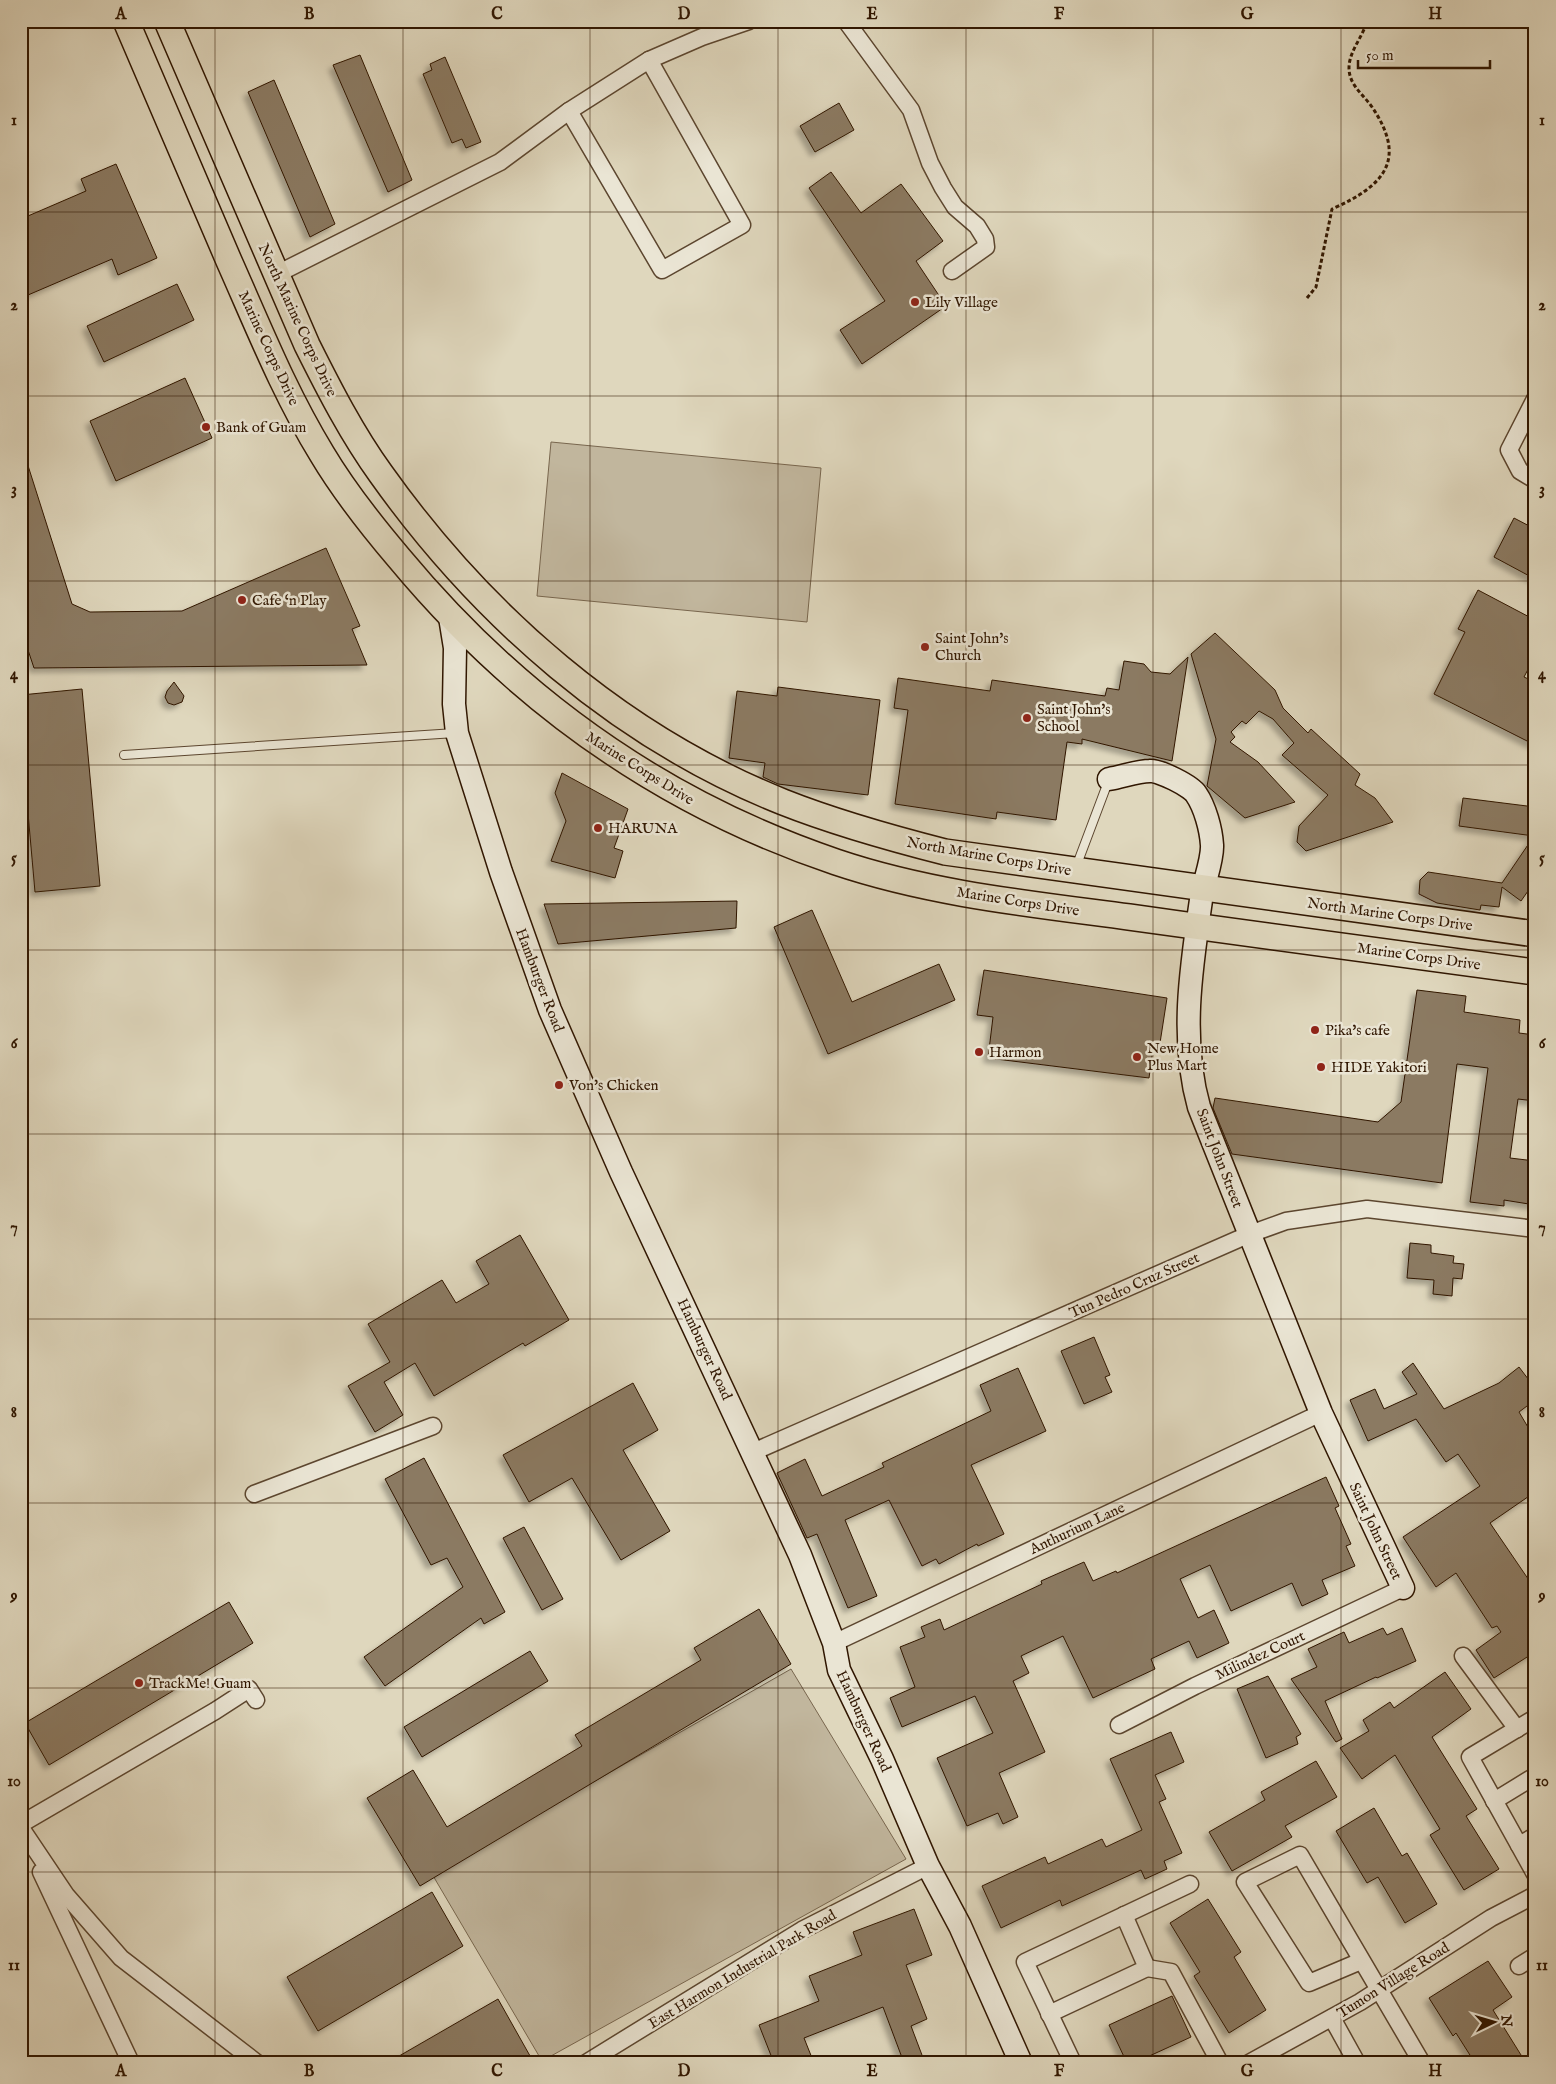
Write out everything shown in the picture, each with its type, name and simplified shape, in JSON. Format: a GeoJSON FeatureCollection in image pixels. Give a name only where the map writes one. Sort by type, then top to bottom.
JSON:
{"type":"FeatureCollection","features":[{"type":"Feature","properties":{"kind":"main road","name":"Marine Corps Drive"},"geometry":{"type":"LineString","coordinates":[[126,21],[273,361],[322,454],[381,538],[450,618],[524,688],[574,728],[686,798],[767,837],[841,864],[938,889],[1197,927],[1535,972]]}},
{"type":"Feature","properties":{"kind":"main road","name":"North Marine Corps Drive"},"geometry":{"type":"LineString","coordinates":[[167,21],[329,389],[380,473],[411,514],[478,591],[549,659],[590,692],[630,719],[713,769],[807,811],[852,827],[945,852],[1535,934]]}},
{"type":"Feature","properties":{"kind":"street"},"geometry":{"type":"LineString","coordinates":[[277,274],[500,162],[569,111],[649,60],[702,37],[749,21]]}},
{"type":"Feature","properties":{"kind":"street"},"geometry":{"type":"LineString","coordinates":[[846,21],[911,110],[930,163],[955,207],[977,226],[985,239],[986,247],[952,271]]}},
{"type":"Feature","properties":{"kind":"street"},"geometry":{"type":"LineString","coordinates":[[569,111],[662,270],[742,225],[649,60]]}},
{"type":"Feature","properties":{"kind":"street"},"geometry":{"type":"LineString","coordinates":[[1535,398],[1510,450],[1520,471],[1535,480]]}},
{"type":"Feature","properties":{"kind":"street","name":"Hamburger Road"},"geometry":{"type":"LineString","coordinates":[[450,618],[455,648],[454,704],[457,733],[495,855],[550,1010],[621,1172],[800,1556],[834,1643],[839,1670],[882,1759],[928,1866],[960,1926],[1021,2063]]}},
{"type":"Feature","properties":{"kind":"street","name":"Saint John Street"},"geometry":{"type":"LineString","coordinates":[[1109,780],[1151,770],[1177,781],[1196,793],[1205,816],[1212,846],[1202,889],[1197,927],[1189,1026],[1192,1080],[1199,1107],[1321,1413],[1403,1588]]}},
{"type":"Feature","properties":{"kind":"street","name":"Tun Pedro Cruz Street"},"geometry":{"type":"LineString","coordinates":[[753,1452],[1250,1234],[1286,1221],[1367,1210],[1535,1229]]}},
{"type":"Feature","properties":{"kind":"street","name":"Anthurium Lane"},"geometry":{"type":"LineString","coordinates":[[834,1643],[1321,1413]]}},
{"type":"Feature","properties":{"kind":"street"},"geometry":{"type":"LineString","coordinates":[[254,1494],[433,1426]]}},
{"type":"Feature","properties":{"kind":"street","name":"Milindez Court"},"geometry":{"type":"LineString","coordinates":[[1119,1725],[1195,1686],[1403,1588]]}},
{"type":"Feature","properties":{"kind":"street"},"geometry":{"type":"LineString","coordinates":[[1463,1656],[1517,1729]]}},
{"type":"Feature","properties":{"kind":"street"},"geometry":{"type":"LineString","coordinates":[[21,1827],[249,1689],[256,1700]]}},
{"type":"Feature","properties":{"kind":"street"},"geometry":{"type":"LineString","coordinates":[[1535,1718],[1470,1757],[1535,1874]]}},
{"type":"Feature","properties":{"kind":"street"},"geometry":{"type":"LineString","coordinates":[[1494,1801],[1535,1776]]}},
{"type":"Feature","properties":{"kind":"street"},"geometry":{"type":"LineString","coordinates":[[21,1827],[131,2063]]}},
{"type":"Feature","properties":{"kind":"street"},"geometry":{"type":"LineString","coordinates":[[21,1827],[66,1895],[121,1958],[257,2063]]}},
{"type":"Feature","properties":{"kind":"street"},"geometry":{"type":"LineString","coordinates":[[1519,1845],[1535,1836]]}},
{"type":"Feature","properties":{"kind":"street"},"geometry":{"type":"LineString","coordinates":[[1361,1961],[1309,1983],[1246,1882],[1300,1855],[1422,2063]]}},
{"type":"Feature","properties":{"kind":"street","name":"East Harmon Industrial Park Road"},"geometry":{"type":"LineString","coordinates":[[586,2063],[802,1930],[928,1866]]}},
{"type":"Feature","properties":{"kind":"street"},"geometry":{"type":"LineString","coordinates":[[1073,2063],[1025,1962],[1190,1884]]}},
{"type":"Feature","properties":{"kind":"street","name":"Tumon Village Road"},"geometry":{"type":"LineString","coordinates":[[1249,2063],[1332,2018],[1491,1918],[1535,1895]]}},
{"type":"Feature","properties":{"kind":"street"},"geometry":{"type":"LineString","coordinates":[[1124,1915],[1147,1968]]}},
{"type":"Feature","properties":{"kind":"street"},"geometry":{"type":"LineString","coordinates":[[1519,1966],[1535,1956]]}},
{"type":"Feature","properties":{"kind":"street"},"geometry":{"type":"LineString","coordinates":[[1049,2014],[1147,1968],[1171,1972],[1220,2063]]}},
{"type":"Feature","properties":{"kind":"street"},"geometry":{"type":"LineString","coordinates":[[1332,2018],[1357,2063]]}},
{"type":"Feature","properties":{"kind":"lane"},"geometry":{"type":"LineString","coordinates":[[124,755],[457,733]]}},
{"type":"Feature","properties":{"kind":"lane"},"geometry":{"type":"LineString","coordinates":[[1075,871],[1109,780]]}},
{"type":"Feature","properties":{"kind":"path"},"geometry":{"type":"LineString","coordinates":[[1307,298],[1316,288],[1332,209],[1368,189],[1382,174],[1391,155],[1388,137],[1382,124],[1371,106],[1354,87],[1349,68],[1356,45],[1367,21]]}},
{"type":"Feature","properties":{"kind":"shaded area"},"geometry":{"type":"Polygon","coordinates":[[[551,442],[821,468],[807,622],[537,596],[551,442]]]}},
{"type":"Feature","properties":{"kind":"shaded area"},"geometry":{"type":"Polygon","coordinates":[[[791,1669],[906,1859],[542,2061],[432,1874],[791,1669]]]}},
{"type":"Feature","properties":{"kind":"building"},"geometry":{"type":"Polygon","coordinates":[[[360,55],[412,180],[388,192],[333,65],[360,55]]]}},
{"type":"Feature","properties":{"kind":"building"},"geometry":{"type":"Polygon","coordinates":[[[445,57],[481,142],[466,148],[462,139],[452,143],[423,74],[432,70],[430,64],[445,57]]]}},
{"type":"Feature","properties":{"kind":"building"},"geometry":{"type":"Polygon","coordinates":[[[274,80],[335,224],[310,237],[248,92],[274,80]]]}},
{"type":"Feature","properties":{"kind":"building"},"geometry":{"type":"Polygon","coordinates":[[[839,103],[854,130],[815,152],[800,126],[839,103]]]}},
{"type":"Feature","properties":{"kind":"building"},"geometry":{"type":"Polygon","coordinates":[[[116,164],[157,258],[118,275],[112,259],[21,298],[21,219],[86,191],[81,179],[116,164]]]}},
{"type":"Feature","properties":{"kind":"building"},"geometry":{"type":"Polygon","coordinates":[[[831,172],[861,213],[901,184],[943,241],[916,261],[946,306],[862,364],[840,330],[885,301],[809,188],[831,172]]]}},
{"type":"Feature","properties":{"kind":"building"},"geometry":{"type":"Polygon","coordinates":[[[177,284],[194,320],[104,362],[87,326],[177,284]]]}},
{"type":"Feature","properties":{"kind":"building"},"geometry":{"type":"Polygon","coordinates":[[[185,378],[212,438],[116,481],[90,421],[185,378]]]}},
{"type":"Feature","properties":{"kind":"building"},"geometry":{"type":"Polygon","coordinates":[[[21,453],[24,453],[72,604],[90,612],[182,611],[326,548],[360,626],[352,629],[367,665],[34,668],[21,629],[21,453]]]}},
{"type":"Feature","properties":{"kind":"building"},"geometry":{"type":"Polygon","coordinates":[[[1514,518],[1535,529],[1535,579],[1494,557],[1514,518]]]}},
{"type":"Feature","properties":{"kind":"building"},"geometry":{"type":"Polygon","coordinates":[[[1478,590],[1535,620],[1535,656],[1524,677],[1535,682],[1535,745],[1434,694],[1465,632],[1458,629],[1478,590]]]}},
{"type":"Feature","properties":{"kind":"building"},"geometry":{"type":"Polygon","coordinates":[[[1215,633],[1275,690],[1283,708],[1308,733],[1311,729],[1360,774],[1355,785],[1375,798],[1393,822],[1306,851],[1297,842],[1299,826],[1328,795],[1282,755],[1294,743],[1273,719],[1259,711],[1246,724],[1242,721],[1231,732],[1235,737],[1230,742],[1258,762],[1295,802],[1245,818],[1207,786],[1216,739],[1191,654],[1215,633]]]}},
{"type":"Feature","properties":{"kind":"building"},"geometry":{"type":"Polygon","coordinates":[[[1188,657],[1172,761],[1082,739],[1082,744],[1067,742],[1056,820],[997,812],[996,819],[895,804],[908,710],[894,708],[898,678],[990,691],[992,680],[1105,696],[1107,688],[1119,690],[1124,661],[1144,664],[1151,672],[1170,674],[1188,657]]]}},
{"type":"Feature","properties":{"kind":"building"},"geometry":{"type":"Polygon","coordinates":[[[174,682],[184,696],[182,702],[174,705],[168,703],[165,697],[174,682]]]}},
{"type":"Feature","properties":{"kind":"building"},"geometry":{"type":"Polygon","coordinates":[[[778,687],[880,700],[868,795],[778,784],[763,777],[765,763],[729,758],[737,691],[777,696],[778,687]]]}},
{"type":"Feature","properties":{"kind":"building"},"geometry":{"type":"Polygon","coordinates":[[[82,689],[100,886],[35,892],[21,734],[21,695],[82,689]]]}},
{"type":"Feature","properties":{"kind":"building"},"geometry":{"type":"Polygon","coordinates":[[[562,773],[628,809],[614,848],[623,851],[615,878],[551,861],[566,821],[555,793],[562,773]]]}},
{"type":"Feature","properties":{"kind":"building"},"geometry":{"type":"Polygon","coordinates":[[[1463,798],[1535,807],[1535,881],[1521,901],[1502,887],[1499,907],[1481,905],[1480,910],[1437,903],[1419,894],[1420,880],[1428,872],[1502,883],[1534,836],[1459,826],[1463,798]]]}},
{"type":"Feature","properties":{"kind":"building"},"geometry":{"type":"Polygon","coordinates":[[[737,901],[736,928],[558,944],[544,904],[737,901]]]}},
{"type":"Feature","properties":{"kind":"building"},"geometry":{"type":"Polygon","coordinates":[[[812,910],[852,1002],[939,964],[955,1000],[828,1054],[774,927],[812,910]]]}},
{"type":"Feature","properties":{"kind":"building"},"geometry":{"type":"Polygon","coordinates":[[[984,970],[1167,998],[1160,1043],[1154,1042],[1149,1078],[988,1058],[993,1017],[977,1015],[984,970]]]}},
{"type":"Feature","properties":{"kind":"building"},"geometry":{"type":"Polygon","coordinates":[[[1417,990],[1466,996],[1464,1012],[1520,1020],[1519,1033],[1535,1035],[1535,1101],[1518,1099],[1510,1158],[1535,1161],[1535,1205],[1504,1200],[1504,1206],[1470,1202],[1488,1068],[1457,1064],[1442,1183],[1232,1154],[1213,1108],[1215,1098],[1378,1122],[1401,1102],[1417,990]]]}},
{"type":"Feature","properties":{"kind":"building"},"geometry":{"type":"Polygon","coordinates":[[[520,1235],[569,1320],[525,1346],[523,1343],[434,1396],[415,1363],[384,1382],[403,1415],[375,1432],[348,1386],[390,1362],[368,1324],[442,1280],[456,1303],[489,1284],[476,1261],[520,1235]]]}},
{"type":"Feature","properties":{"kind":"building"},"geometry":{"type":"Polygon","coordinates":[[[1410,1243],[1431,1245],[1431,1253],[1454,1256],[1453,1263],[1464,1264],[1462,1279],[1453,1278],[1452,1296],[1433,1294],[1434,1280],[1407,1278],[1410,1243]]]}},
{"type":"Feature","properties":{"kind":"building"},"geometry":{"type":"Polygon","coordinates":[[[1094,1337],[1110,1375],[1105,1377],[1112,1392],[1084,1404],[1061,1351],[1094,1337]]]}},
{"type":"Feature","properties":{"kind":"building"},"geometry":{"type":"Polygon","coordinates":[[[1413,1363],[1444,1409],[1499,1383],[1519,1367],[1535,1388],[1535,1400],[1519,1412],[1535,1439],[1535,1492],[1490,1523],[1535,1589],[1535,1652],[1494,1678],[1476,1650],[1501,1632],[1497,1626],[1492,1628],[1456,1573],[1436,1587],[1403,1537],[1480,1486],[1458,1454],[1446,1462],[1416,1419],[1368,1441],[1350,1400],[1375,1389],[1384,1409],[1417,1394],[1402,1372],[1413,1363]]]}},
{"type":"Feature","properties":{"kind":"building"},"geometry":{"type":"Polygon","coordinates":[[[1018,1368],[1046,1431],[971,1465],[1004,1534],[978,1546],[977,1544],[939,1564],[936,1559],[922,1566],[889,1500],[845,1520],[877,1596],[848,1608],[817,1534],[807,1538],[777,1473],[805,1459],[822,1496],[884,1467],[882,1463],[991,1411],[980,1385],[1018,1368]]]}},
{"type":"Feature","properties":{"kind":"building"},"geometry":{"type":"Polygon","coordinates":[[[633,1383],[658,1430],[623,1450],[670,1531],[621,1560],[572,1478],[529,1502],[503,1455],[633,1383]]]}},
{"type":"Feature","properties":{"kind":"building"},"geometry":{"type":"Polygon","coordinates":[[[424,1458],[505,1612],[484,1624],[481,1618],[385,1686],[364,1657],[463,1587],[447,1558],[431,1565],[385,1479],[424,1458]]]}},
{"type":"Feature","properties":{"kind":"building"},"geometry":{"type":"Polygon","coordinates":[[[1326,1477],[1339,1506],[1335,1508],[1351,1544],[1346,1546],[1355,1566],[1322,1580],[1328,1594],[1302,1606],[1292,1583],[1231,1611],[1210,1565],[1180,1579],[1198,1618],[1214,1610],[1229,1643],[1197,1658],[1189,1641],[1151,1659],[1155,1669],[1093,1698],[1063,1636],[1021,1656],[1029,1673],[1013,1681],[1045,1752],[999,1773],[1018,1817],[1003,1824],[998,1813],[967,1826],[937,1758],[993,1733],[975,1696],[902,1727],[890,1698],[915,1687],[900,1647],[925,1637],[921,1627],[940,1619],[944,1630],[1042,1584],[1041,1581],[1084,1562],[1093,1581],[1116,1571],[1117,1573],[1326,1477]]]}},
{"type":"Feature","properties":{"kind":"building"},"geometry":{"type":"Polygon","coordinates":[[[524,1527],[563,1599],[542,1610],[503,1538],[524,1527]]]}},
{"type":"Feature","properties":{"kind":"building","name":"TrackMe! Guam"},"geometry":{"type":"Polygon","coordinates":[[[229,1602],[253,1643],[49,1765],[25,1723],[229,1602]]]}},
{"type":"Feature","properties":{"kind":"building"},"geometry":{"type":"Polygon","coordinates":[[[759,1609],[791,1664],[420,1886],[367,1798],[413,1770],[447,1827],[582,1746],[575,1735],[701,1660],[694,1648],[759,1609]]]}},
{"type":"Feature","properties":{"kind":"building"},"geometry":{"type":"Polygon","coordinates":[[[1383,1628],[1387,1635],[1402,1628],[1416,1661],[1325,1701],[1342,1739],[1336,1742],[1291,1679],[1317,1667],[1308,1649],[1344,1632],[1349,1643],[1383,1628]]]}},
{"type":"Feature","properties":{"kind":"building"},"geometry":{"type":"Polygon","coordinates":[[[530,1651],[548,1681],[422,1757],[404,1727],[530,1651]]]}},
{"type":"Feature","properties":{"kind":"building"},"geometry":{"type":"Polygon","coordinates":[[[1445,1672],[1471,1709],[1432,1737],[1477,1809],[1466,1816],[1499,1869],[1464,1890],[1430,1835],[1440,1829],[1395,1755],[1362,1779],[1340,1748],[1369,1731],[1363,1720],[1390,1702],[1394,1708],[1445,1672]]]}},
{"type":"Feature","properties":{"kind":"building"},"geometry":{"type":"Polygon","coordinates":[[[1268,1676],[1301,1734],[1296,1737],[1298,1744],[1266,1758],[1237,1689],[1268,1676]]]}},
{"type":"Feature","properties":{"kind":"building"},"geometry":{"type":"Polygon","coordinates":[[[1171,1732],[1184,1762],[1155,1775],[1166,1799],[1159,1802],[1182,1853],[1164,1861],[1167,1869],[1145,1879],[1141,1870],[1062,1906],[1060,1900],[1001,1928],[982,1886],[1045,1857],[1048,1864],[1102,1839],[1106,1847],[1142,1830],[1110,1759],[1171,1732]]]}},
{"type":"Feature","properties":{"kind":"building"},"geometry":{"type":"Polygon","coordinates":[[[1316,1761],[1337,1797],[1285,1826],[1292,1837],[1232,1871],[1209,1832],[1265,1800],[1261,1792],[1316,1761]]]}},
{"type":"Feature","properties":{"kind":"building"},"geometry":{"type":"Polygon","coordinates":[[[1374,1808],[1402,1856],[1407,1853],[1437,1904],[1405,1923],[1378,1877],[1367,1883],[1336,1831],[1374,1808]]]}},
{"type":"Feature","properties":{"kind":"building"},"geometry":{"type":"Polygon","coordinates":[[[432,1892],[463,1946],[318,2031],[287,1977],[432,1892]]]}},
{"type":"Feature","properties":{"kind":"building"},"geometry":{"type":"Polygon","coordinates":[[[1208,1899],[1241,1952],[1234,1957],[1266,2010],[1229,2033],[1194,1976],[1200,1972],[1170,1923],[1208,1899]]]}},
{"type":"Feature","properties":{"kind":"building"},"geometry":{"type":"Polygon","coordinates":[[[914,1909],[932,1955],[906,1965],[927,2019],[911,2026],[925,2063],[904,2063],[883,2007],[804,2038],[814,2063],[774,2063],[759,2025],[819,2001],[809,1976],[862,1955],[853,1932],[914,1909]]]}},
{"type":"Feature","properties":{"kind":"building"},"geometry":{"type":"Polygon","coordinates":[[[1488,1961],[1512,1997],[1493,2010],[1526,2063],[1475,2063],[1456,2033],[1453,2036],[1429,1998],[1488,1961]]]}},
{"type":"Feature","properties":{"kind":"building"},"geometry":{"type":"Polygon","coordinates":[[[1172,1996],[1191,2037],[1134,2063],[1127,2063],[1109,2025],[1172,1996]]]}},
{"type":"Feature","properties":{"kind":"building"},"geometry":{"type":"Polygon","coordinates":[[[498,1999],[534,2063],[387,2063],[498,1999]]]}},
{"type":"Feature","properties":{"kind":"place","name":"Lily Village"},"geometry":{"type":"Point","coordinates":[915,302]}},
{"type":"Feature","properties":{"kind":"place","name":"Bank of Guam"},"geometry":{"type":"Point","coordinates":[206,427]}},
{"type":"Feature","properties":{"kind":"place","name":"Cafe ‘n Play"},"geometry":{"type":"Point","coordinates":[242,600]}},
{"type":"Feature","properties":{"kind":"place","name":"Saint John's Church"},"geometry":{"type":"Point","coordinates":[925,647]}},
{"type":"Feature","properties":{"kind":"place","name":"Saint John's School"},"geometry":{"type":"Point","coordinates":[1027,718]}},
{"type":"Feature","properties":{"kind":"place","name":"HARUNA"},"geometry":{"type":"Point","coordinates":[598,828]}},
{"type":"Feature","properties":{"kind":"place","name":"Pika's cafe"},"geometry":{"type":"Point","coordinates":[1315,1030]}},
{"type":"Feature","properties":{"kind":"place","name":"Harmon"},"geometry":{"type":"Point","coordinates":[979,1052]}},
{"type":"Feature","properties":{"kind":"place","name":"New Home Plus Mart"},"geometry":{"type":"Point","coordinates":[1137,1057]}},
{"type":"Feature","properties":{"kind":"place","name":"HIDE Yakitori"},"geometry":{"type":"Point","coordinates":[1321,1067]}},
{"type":"Feature","properties":{"kind":"place","name":"Von's Chicken"},"geometry":{"type":"Point","coordinates":[559,1085]}},
{"type":"Feature","properties":{"kind":"place","name":"TrackMe! Guam"},"geometry":{"type":"Point","coordinates":[139,1683]}}]}
